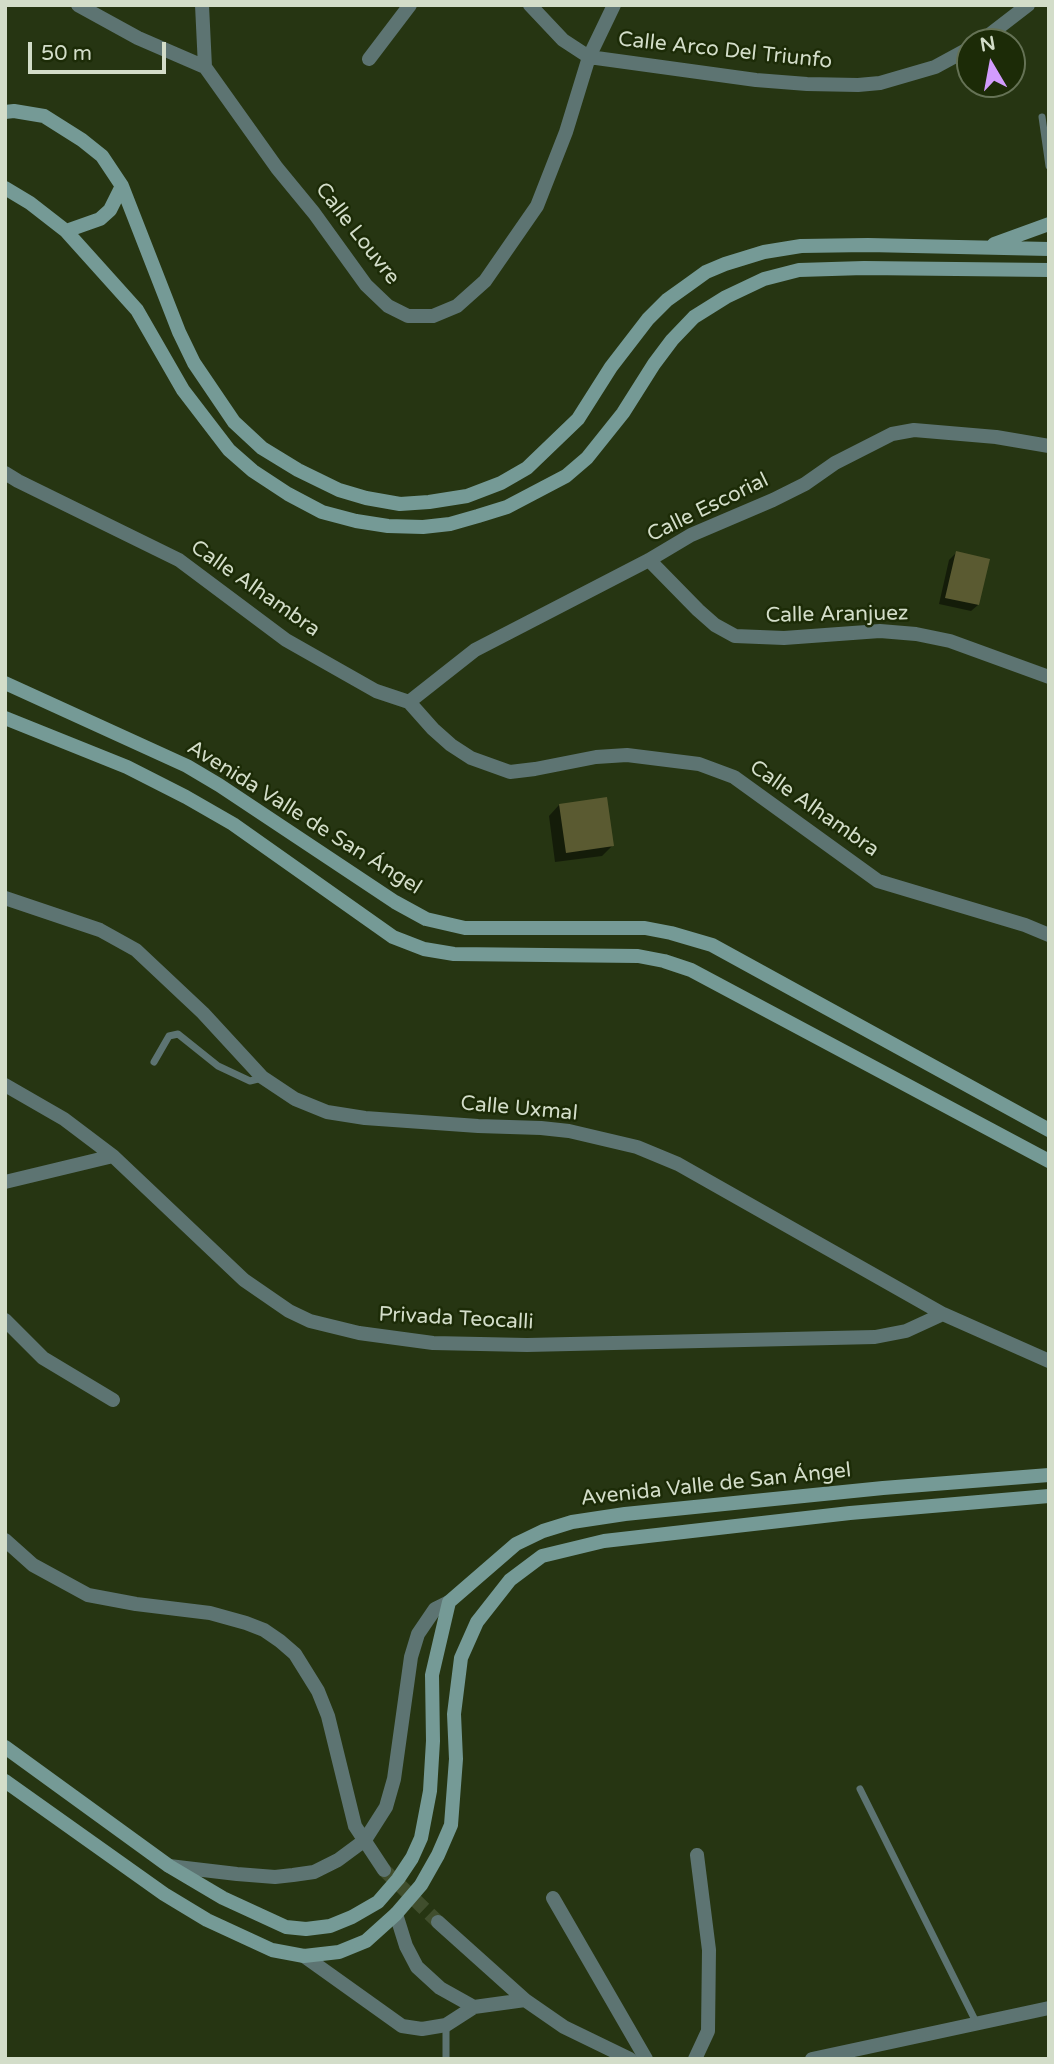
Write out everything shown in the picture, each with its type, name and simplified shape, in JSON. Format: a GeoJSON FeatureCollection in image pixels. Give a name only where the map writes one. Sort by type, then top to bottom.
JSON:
{"type":"FeatureCollection","features":[{"type":"Feature","properties":{"kind":"street"},"geometry":{"type":"LineString","coordinates":[[78,5],[138,38],[205,67],[202,5]]}},
{"type":"Feature","properties":{"kind":"street"},"geometry":{"type":"LineString","coordinates":[[369,59],[410,5]]}},
{"type":"Feature","properties":{"kind":"street","name":"Calle Arco Del Triunfo"},"geometry":{"type":"LineString","coordinates":[[530,5],[563,40],[589,57],[756,80],[858,85],[904,77],[956,55]]}},
{"type":"Feature","properties":{"kind":"street","name":"Calle Louvre"},"geometry":{"type":"LineString","coordinates":[[205,67],[366,285],[388,306],[408,316],[433,316],[457,306],[485,281],[537,206],[566,132],[589,57],[614,5]]}},
{"type":"Feature","properties":{"kind":"street"},"geometry":{"type":"LineString","coordinates":[[998,28],[1028,5]]}},
{"type":"Feature","properties":{"kind":"street"},"geometry":{"type":"LineString","coordinates":[[8,111],[44,116],[102,156],[122,186],[189,353],[203,379],[234,422],[262,448],[298,470],[339,490],[400,504],[467,496],[501,483],[527,468],[549,450],[578,419],[611,367],[648,319],[667,300],[706,272],[764,252],[801,246],[1049,249]]}},
{"type":"Feature","properties":{"kind":"street"},"geometry":{"type":"LineString","coordinates":[[66,231],[100,219],[110,210],[122,186]]}},
{"type":"Feature","properties":{"kind":"street"},"geometry":{"type":"LineString","coordinates":[[5,188],[30,203],[66,231],[137,310],[183,390],[229,450],[265,479],[322,512],[388,526],[423,527],[450,524],[507,507],[566,476],[587,458],[623,413],[672,340],[694,317],[726,297],[764,279],[799,270],[1049,270]]}},
{"type":"Feature","properties":{"kind":"street"},"geometry":{"type":"LineString","coordinates":[[985,247],[1049,224]]}},
{"type":"Feature","properties":{"kind":"street","name":"Calle Escorial"},"geometry":{"type":"LineString","coordinates":[[409,702],[475,650],[691,535],[805,484],[835,463],[892,434],[914,430],[996,436],[1049,446]]}},
{"type":"Feature","properties":{"kind":"street","name":"Calle Alhambra"},"geometry":{"type":"LineString","coordinates":[[5,473],[179,560],[286,640],[376,691],[409,702],[451,745],[471,758],[509,772],[596,757],[627,755],[699,764],[734,777],[878,881],[998,916],[1049,935]]}},
{"type":"Feature","properties":{"kind":"street","name":"Calle Aranjuez"},"geometry":{"type":"LineString","coordinates":[[649,559],[698,610],[715,625],[735,636],[784,638],[880,631],[916,634],[950,641],[1049,677]]}},
{"type":"Feature","properties":{"kind":"street","name":"Avenida Valle de San Ángel"},"geometry":{"type":"LineString","coordinates":[[5,682],[187,766],[426,919],[465,928],[645,928],[712,945],[1049,1130]]}},
{"type":"Feature","properties":{"kind":"street","name":"Avenida Valle de San Ángel"},"geometry":{"type":"LineString","coordinates":[[5,718],[127,767],[186,797],[233,824],[393,937],[424,949],[454,954],[638,956],[691,970],[1049,1161]]}},
{"type":"Feature","properties":{"kind":"street","name":"Calle Uxmal"},"geometry":{"type":"LineString","coordinates":[[5,898],[100,929],[135,950],[203,1013],[262,1077],[295,1099],[327,1112],[365,1118],[550,1129],[637,1147],[678,1164],[943,1314],[1049,1361]]}},
{"type":"Feature","properties":{"kind":"street","name":"Privada Teocalli"},"geometry":{"type":"LineString","coordinates":[[5,1085],[64,1119],[113,1156],[244,1280],[289,1311],[310,1321],[359,1333],[433,1343],[527,1345],[875,1338],[906,1331],[943,1314]]}},
{"type":"Feature","properties":{"kind":"street"},"geometry":{"type":"LineString","coordinates":[[5,1182],[113,1156]]}},
{"type":"Feature","properties":{"kind":"street"},"geometry":{"type":"LineString","coordinates":[[5,1320],[43,1358],[113,1400]]}},
{"type":"Feature","properties":{"kind":"street"},"geometry":{"type":"LineString","coordinates":[[1043,1475],[1044,1496]]}},
{"type":"Feature","properties":{"kind":"street","name":"Avenida Valle de San Ángel"},"geometry":{"type":"LineString","coordinates":[[449,1602],[516,1544],[543,1531],[572,1522],[625,1514],[883,1488],[1043,1475]]}},
{"type":"Feature","properties":{"kind":"street","name":"Avenida Valle de San Ángel"},"geometry":{"type":"LineString","coordinates":[[5,1781],[164,1894],[207,1920],[272,1950],[304,1956],[339,1952],[366,1941],[396,1914],[421,1885],[438,1856],[451,1825],[456,1759],[454,1714],[461,1658],[477,1622],[510,1580],[542,1556],[604,1541],[849,1513],[1044,1496]]}},
{"type":"Feature","properties":{"kind":"street"},"geometry":{"type":"LineString","coordinates":[[5,1541],[33,1565],[88,1595],[210,1613],[246,1623],[264,1630],[295,1654],[318,1691],[328,1716],[355,1826],[384,1870]]}},
{"type":"Feature","properties":{"kind":"street"},"geometry":{"type":"LineString","coordinates":[[496,1560],[510,1580]]}},
{"type":"Feature","properties":{"kind":"street"},"geometry":{"type":"LineString","coordinates":[[169,1866],[275,1877],[293,1875],[314,1872],[338,1860],[365,1840],[386,1807],[394,1779],[411,1657],[418,1634],[435,1609],[449,1602]]}},
{"type":"Feature","properties":{"kind":"street"},"geometry":{"type":"LineString","coordinates":[[5,1747],[169,1866],[223,1898],[286,1927],[306,1929],[330,1926],[378,1902],[398,1879],[421,1838],[430,1791],[433,1741],[432,1675],[449,1602]]}},
{"type":"Feature","properties":{"kind":"street"},"geometry":{"type":"LineString","coordinates":[[695,2059],[708,2031],[709,1950],[697,1855]]}},
{"type":"Feature","properties":{"kind":"street"},"geometry":{"type":"LineString","coordinates":[[553,1898],[646,2059]]}},
{"type":"Feature","properties":{"kind":"street"},"geometry":{"type":"LineString","coordinates":[[396,1914],[405,1946],[417,1967],[440,1988],[474,2007]]}},
{"type":"Feature","properties":{"kind":"street"},"geometry":{"type":"LineString","coordinates":[[438,1922],[525,2000],[564,2027],[629,2059]]}},
{"type":"Feature","properties":{"kind":"street"},"geometry":{"type":"LineString","coordinates":[[330,1926],[339,1952]]}},
{"type":"Feature","properties":{"kind":"street"},"geometry":{"type":"LineString","coordinates":[[304,1956],[402,2026],[422,2029],[446,2025],[474,2007],[525,2000]]}},
{"type":"Feature","properties":{"kind":"street"},"geometry":{"type":"LineString","coordinates":[[812,2059],[1049,2008]]}},
{"type":"Feature","properties":{"kind":"lane"},"geometry":{"type":"LineString","coordinates":[[1042,117],[1049,166]]}},
{"type":"Feature","properties":{"kind":"lane"},"geometry":{"type":"LineString","coordinates":[[155,1062],[169,1036],[178,1034],[218,1066],[250,1081],[262,1077]]}},
{"type":"Feature","properties":{"kind":"lane"},"geometry":{"type":"LineString","coordinates":[[860,1789],[978,2025]]}},
{"type":"Feature","properties":{"kind":"lane"},"geometry":{"type":"LineString","coordinates":[[446,2025],[446,2059]]}},
{"type":"Feature","properties":{"kind":"building"},"geometry":{"type":"Polygon","coordinates":[[[956,551],[990,559],[979,605],[945,598],[956,551]]]}},
{"type":"Feature","properties":{"kind":"building"},"geometry":{"type":"Polygon","coordinates":[[[607,797],[614,846],[566,853],[559,804],[607,797]]]}},
{"type":"Feature","properties":{"kind":"tunnel"},"geometry":{"type":"LineString","coordinates":[[384,1870],[438,1922]]}}]}
